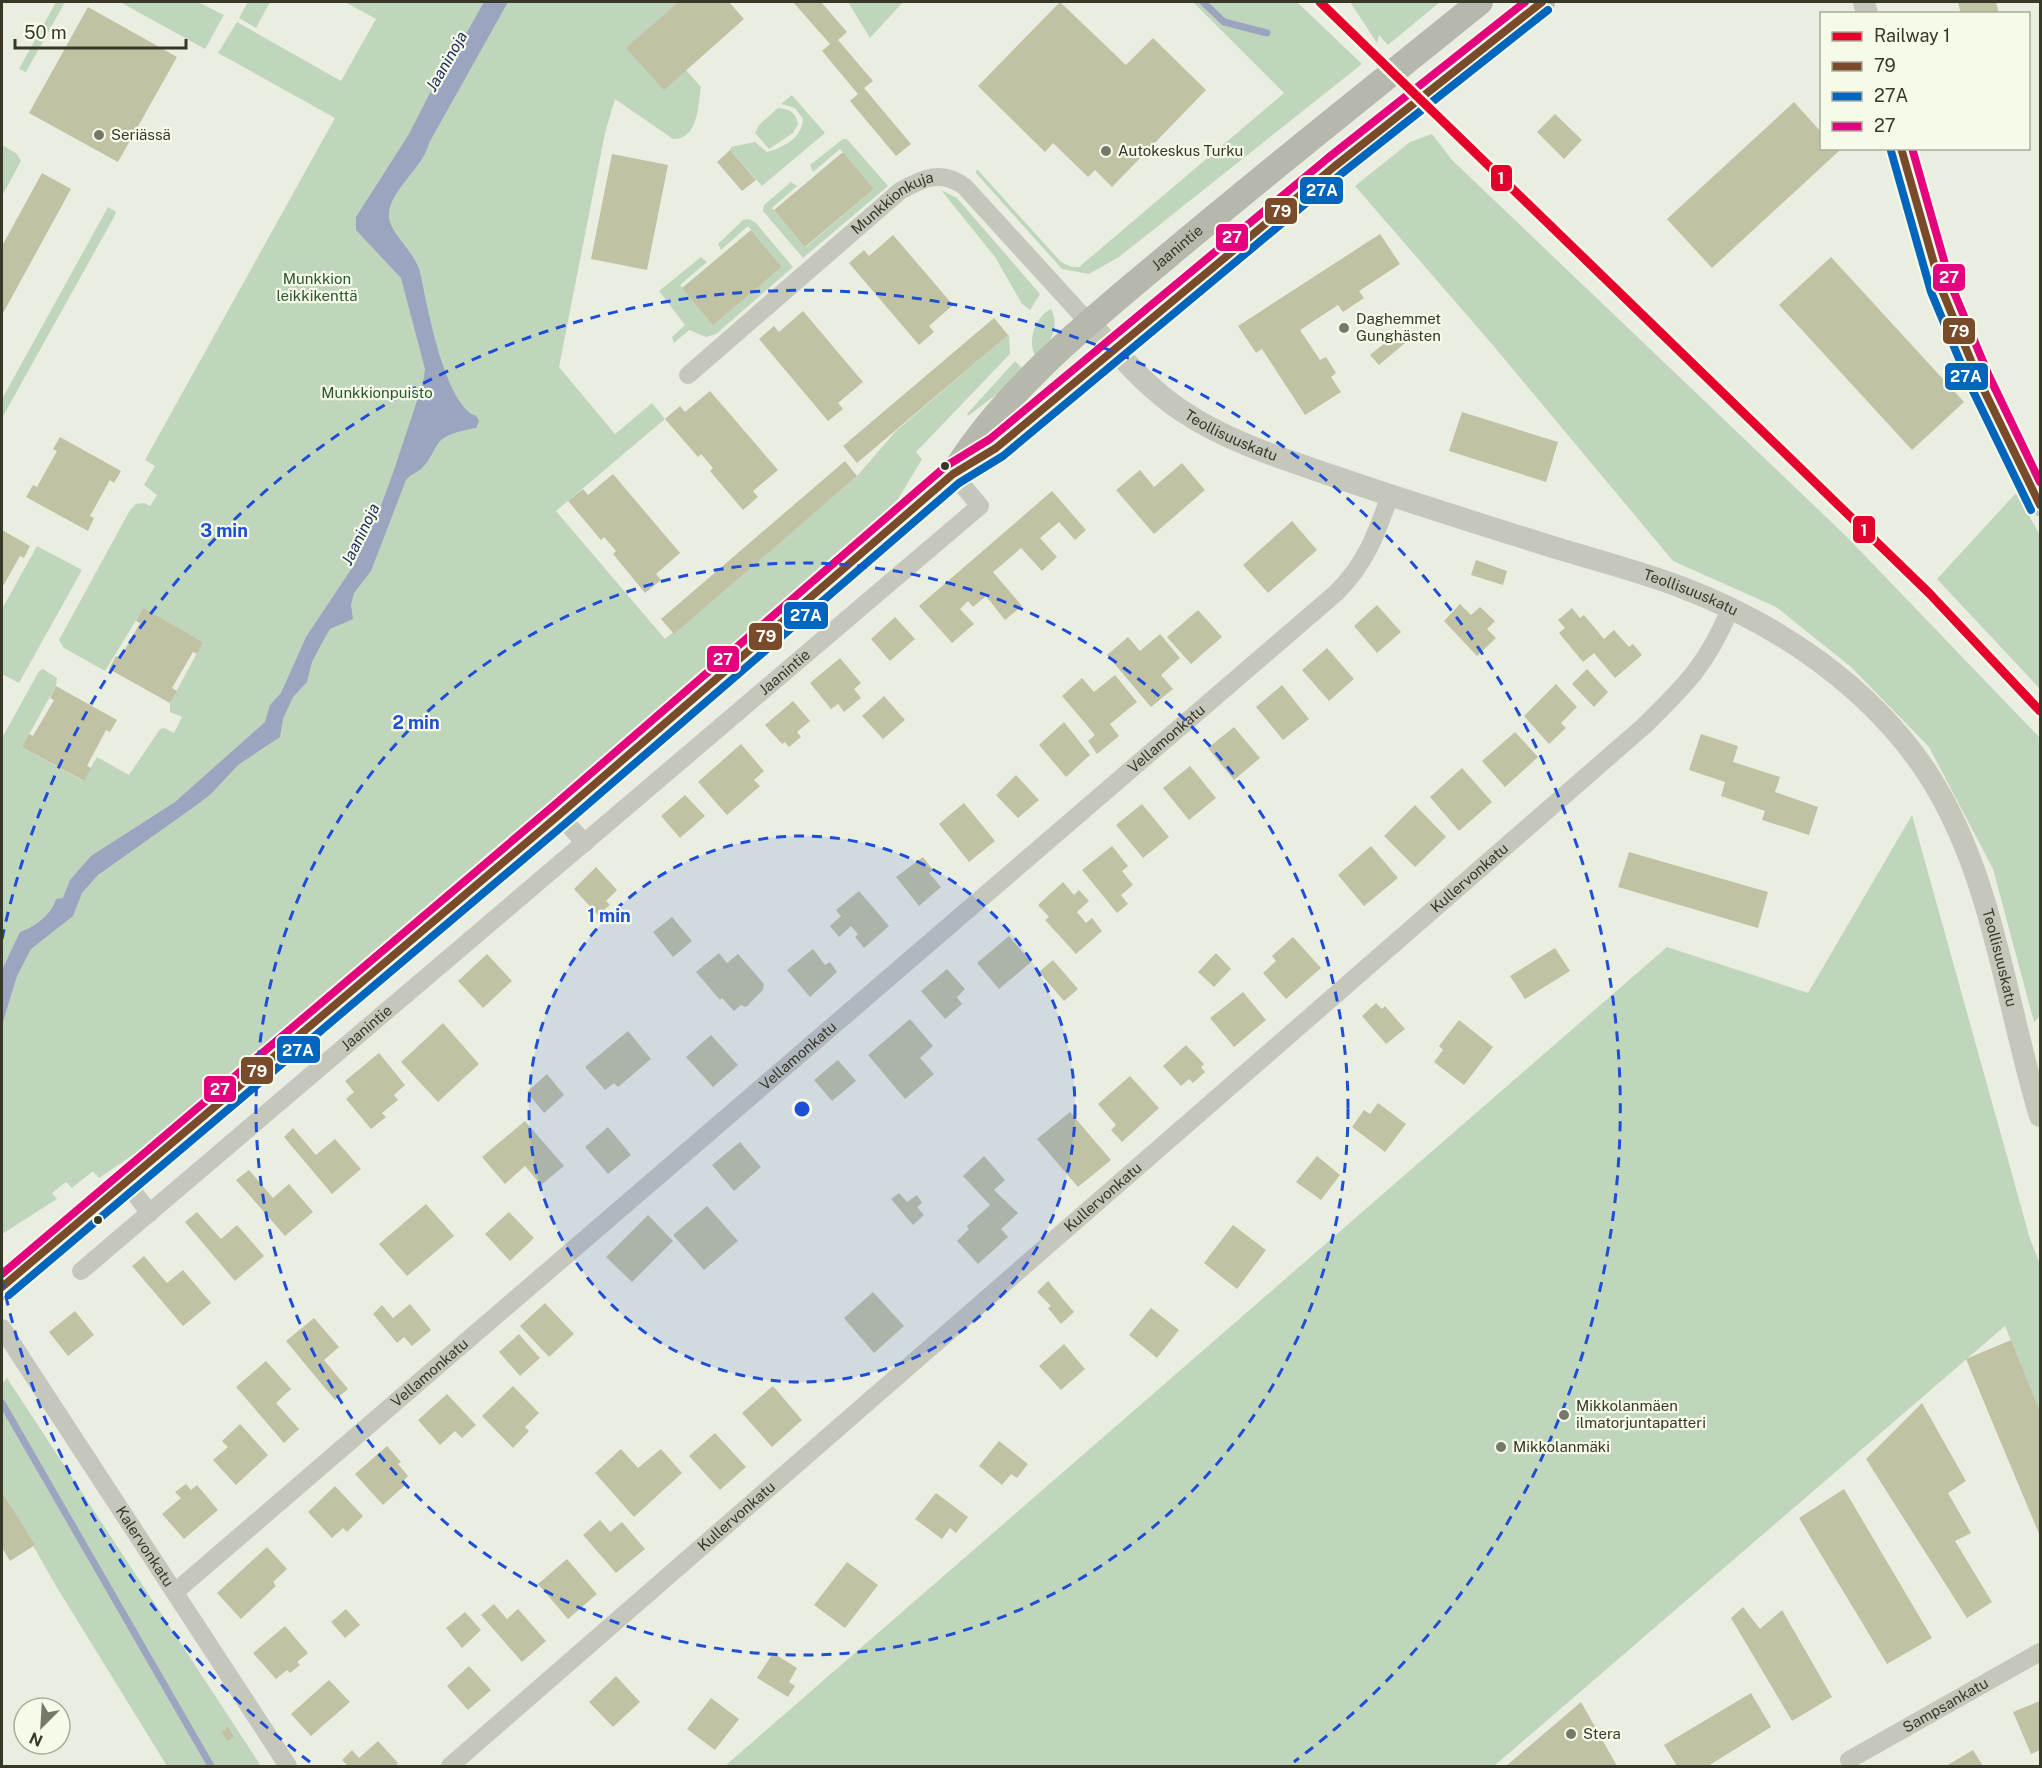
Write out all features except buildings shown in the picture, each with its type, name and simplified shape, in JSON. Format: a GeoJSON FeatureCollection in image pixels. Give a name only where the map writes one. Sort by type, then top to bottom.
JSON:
{"type":"FeatureCollection","features":[{"type":"Feature","properties":{"kind":"main road","name":"Jaanintie"},"geometry":{"type":"LineString","coordinates":[[953,474],[977,435],[1037,372],[1090,324],[1197,231],[1480,2]]}},
{"type":"Feature","properties":{"kind":"main road","name":"Jaanintie"},"geometry":{"type":"LineString","coordinates":[[2,1287],[127,1184],[559,815],[953,474],[996,448],[1463,62],[1542,2]]}},
{"type":"Feature","properties":{"kind":"street"},"geometry":{"type":"LineString","coordinates":[[1902,150],[1941,288],[1979,381],[2040,506]]}},
{"type":"Feature","properties":{"kind":"street","name":"Munkkionkuja"},"geometry":{"type":"LineString","coordinates":[[688,375],[900,191],[935,175],[956,180],[965,187],[1090,324]]}},
{"type":"Feature","properties":{"kind":"street","name":"Teollisuuskatu"},"geometry":{"type":"LineString","coordinates":[[1090,324],[1164,398],[1210,427],[1247,444],[1390,495],[1678,586],[1731,608],[1796,644],[1831,670],[1877,710],[1927,774],[1971,859],[2040,1116]]}},
{"type":"Feature","properties":{"kind":"street","name":"Jaanintie"},"geometry":{"type":"LineString","coordinates":[[81,1271],[980,506],[953,474]]}},
{"type":"Feature","properties":{"kind":"street","name":"Vellamonkatu"},"geometry":{"type":"LineString","coordinates":[[175,1592],[1336,592],[1351,578],[1368,552],[1390,495]]}},
{"type":"Feature","properties":{"kind":"street","name":"Kullervonkatu"},"geometry":{"type":"LineString","coordinates":[[450,1767],[1644,726],[1687,684],[1702,664],[1717,642],[1731,608]]}},
{"type":"Feature","properties":{"kind":"street"},"geometry":{"type":"LineString","coordinates":[[559,815],[585,843]]}},
{"type":"Feature","properties":{"kind":"street"},"geometry":{"type":"LineString","coordinates":[[127,1184],[150,1213]]}},
{"type":"Feature","properties":{"kind":"street","name":"Kalervonkatu"},"geometry":{"type":"LineString","coordinates":[[2,1328],[288,1767]]}},
{"type":"Feature","properties":{"kind":"street","name":"Sampsankatu"},"geometry":{"type":"LineString","coordinates":[[1850,1760],[2040,1652]]}},
{"type":"Feature","properties":{"kind":"green space"},"geometry":{"type":"Polygon","coordinates":[[[56,2],[65,2],[26,72],[19,69],[56,2]]]}},
{"type":"Feature","properties":{"kind":"green space"},"geometry":{"type":"Polygon","coordinates":[[[120,2],[198,2],[224,15],[205,49],[120,2]]]}},
{"type":"Feature","properties":{"kind":"green space"},"geometry":{"type":"Polygon","coordinates":[[[248,2],[270,2],[256,28],[239,18],[248,2]]]}},
{"type":"Feature","properties":{"kind":"green space","name":"Munkkionpuisto"},"geometry":{"type":"Polygon","coordinates":[[[345,2],[678,2],[627,48],[686,70],[701,87],[695,120],[688,134],[673,139],[615,99],[605,133],[559,367],[615,434],[652,403],[665,419],[556,511],[665,639],[857,476],[896,431],[1009,334],[1010,354],[916,452],[922,459],[885,521],[158,1138],[99,1178],[93,1171],[72,1188],[66,1182],[52,1193],[57,1199],[2,1234],[2,738],[39,671],[43,669],[57,678],[56,686],[22,747],[83,781],[97,757],[129,775],[160,729],[164,728],[174,733],[182,717],[170,712],[170,703],[203,642],[143,609],[105,671],[64,648],[59,640],[130,510],[136,504],[145,503],[150,506],[157,495],[144,485],[155,466],[145,460],[335,118],[218,53],[237,22],[341,81],[376,19],[345,2]]]}},
{"type":"Feature","properties":{"kind":"green space"},"geometry":{"type":"Polygon","coordinates":[[[848,2],[903,2],[870,38],[848,2]]]}},
{"type":"Feature","properties":{"kind":"green space"},"geometry":{"type":"Polygon","coordinates":[[[1193,2],[1297,2],[1362,64],[1119,257],[1089,274],[1062,269],[976,173],[977,169],[1061,262],[1072,267],[1079,267],[1284,93],[1193,2]]]}},
{"type":"Feature","properties":{"kind":"green space"},"geometry":{"type":"Polygon","coordinates":[[[1350,2],[1440,2],[1388,45],[1379,35],[1377,43],[1350,2]]]}},
{"type":"Feature","properties":{"kind":"green space"},"geometry":{"type":"Polygon","coordinates":[[[792,95],[825,133],[762,186],[730,150],[731,147],[755,142],[767,152],[791,141],[802,126],[803,119],[795,108],[781,104],[792,95]]]}},
{"type":"Feature","properties":{"kind":"green space"},"geometry":{"type":"Polygon","coordinates":[[[778,108],[791,112],[798,124],[793,133],[769,149],[755,133],[759,125],[778,108]]]}},
{"type":"Feature","properties":{"kind":"green space"},"geometry":{"type":"Polygon","coordinates":[[[1432,134],[1452,160],[1846,536],[2040,738],[2040,1016],[2034,1022],[1993,869],[1929,747],[1851,667],[1776,607],[1673,561],[1491,343],[1355,186],[1410,142],[1432,134]]]}},
{"type":"Feature","properties":{"kind":"green space"},"geometry":{"type":"Polygon","coordinates":[[[843,139],[847,139],[888,186],[803,258],[763,211],[764,205],[791,182],[797,186],[772,208],[806,247],[874,189],[840,149],[813,172],[810,165],[843,139]]]}},
{"type":"Feature","properties":{"kind":"green space"},"geometry":{"type":"Polygon","coordinates":[[[2,145],[17,154],[21,161],[2,196],[2,145]]]}},
{"type":"Feature","properties":{"kind":"green space"},"geometry":{"type":"Polygon","coordinates":[[[941,190],[957,198],[1040,294],[1030,310],[1022,304],[995,257],[941,190]]]}},
{"type":"Feature","properties":{"kind":"green space"},"geometry":{"type":"Polygon","coordinates":[[[108,207],[116,212],[114,217],[2,418],[2,399],[108,207]]]}},
{"type":"Feature","properties":{"kind":"green space"},"geometry":{"type":"Polygon","coordinates":[[[749,219],[756,223],[793,267],[716,334],[706,337],[689,330],[674,343],[672,337],[685,325],[659,291],[701,257],[707,262],[680,285],[714,324],[782,267],[748,226],[721,250],[718,244],[743,220],[749,219]]]}},
{"type":"Feature","properties":{"kind":"green space"},"geometry":{"type":"Polygon","coordinates":[[[1051,309],[1054,316],[1054,329],[1037,359],[1032,346],[1034,331],[1040,318],[1051,309]]]}},
{"type":"Feature","properties":{"kind":"green space"},"geometry":{"type":"Polygon","coordinates":[[[1015,361],[1026,372],[968,416],[967,414],[1015,361]]]}},
{"type":"Feature","properties":{"kind":"green space"},"geometry":{"type":"Polygon","coordinates":[[[2016,493],[2040,535],[2040,689],[1937,579],[2016,493]]]}},
{"type":"Feature","properties":{"kind":"green space"},"geometry":{"type":"Polygon","coordinates":[[[37,546],[82,570],[19,683],[2,674],[2,609],[37,546]]]}},
{"type":"Feature","properties":{"kind":"green space"},"geometry":{"type":"Polygon","coordinates":[[[1912,815],[2030,1239],[2040,1264],[2040,1411],[2005,1326],[1494,1766],[725,1766],[1667,947],[1808,993],[1912,815]]]}},
{"type":"Feature","properties":{"kind":"green space"},"geometry":{"type":"Polygon","coordinates":[[[7,1378],[261,1766],[167,1766],[56,1586],[2,1491],[2,1384],[7,1378]]]}},
{"type":"Feature","properties":{"kind":"water"},"geometry":{"type":"Polygon","coordinates":[[[484,2],[508,2],[426,152],[395,195],[389,213],[392,228],[418,267],[433,331],[447,375],[455,394],[465,408],[479,421],[476,428],[443,438],[424,466],[406,480],[371,571],[354,593],[351,605],[353,619],[330,629],[312,662],[307,682],[293,697],[283,719],[280,737],[238,765],[211,794],[194,807],[98,875],[82,893],[73,916],[31,949],[17,976],[2,1025],[2,970],[20,932],[42,919],[51,910],[56,899],[63,898],[70,880],[91,856],[175,802],[265,722],[270,705],[281,693],[306,637],[356,562],[358,550],[377,516],[389,483],[423,383],[425,369],[401,278],[356,230],[356,217],[409,134],[435,83],[444,73],[484,2]]]}},
{"type":"Feature","properties":{"kind":"waterway"},"geometry":{"type":"LineString","coordinates":[[1203,2],[1224,22],[1267,33]]}},
{"type":"Feature","properties":{"kind":"waterway"},"geometry":{"type":"LineString","coordinates":[[2,1403],[211,1766]]}},
{"type":"Feature","properties":{"kind":"rail line","name":"1"},"geometry":{"type":"LineString","coordinates":[[1320,2],[1929,593],[2040,711]]}},
{"type":"Feature","properties":{"kind":"transit line","name":"27"},"geometry":{"type":"LineString","coordinates":[[2,1274],[552,807],[946,466],[990,439],[1328,158],[1525,2]]}},
{"type":"Feature","properties":{"kind":"transit line","name":"79"},"geometry":{"type":"LineString","coordinates":[[2,1287],[559,815],[953,474],[996,448],[1335,166],[1542,2]]}},
{"type":"Feature","properties":{"kind":"transit line","name":"27A"},"geometry":{"type":"LineString","coordinates":[[9,1295],[566,823],[959,483],[1003,456],[1341,174],[1548,10]]}},
{"type":"Feature","properties":{"kind":"transit line","name":"79"},"geometry":{"type":"LineString","coordinates":[[1902,150],[1941,288],[1979,380],[2040,505]]}},
{"type":"Feature","properties":{"kind":"transit line","name":"27"},"geometry":{"type":"LineString","coordinates":[[1913,150],[1951,285],[1989,376],[2040,482]]}},
{"type":"Feature","properties":{"kind":"transit line","name":"27A"},"geometry":{"type":"LineString","coordinates":[[1891,151],[1931,292],[1970,385],[2031,510]]}},
{"type":"Feature","properties":{"kind":"place","name":"Seriässä"},"geometry":{"type":"Point","coordinates":[99,135]}},
{"type":"Feature","properties":{"kind":"place","name":"Autokeskus Turku"},"geometry":{"type":"Point","coordinates":[1106,151]}},
{"type":"Feature","properties":{"kind":"place","name":"Daghemmet Gunghästen"},"geometry":{"type":"Point","coordinates":[1344,328]}},
{"type":"Feature","properties":{"kind":"place","name":"Mikkolanmäen ilmatorjuntapatteri"},"geometry":{"type":"Point","coordinates":[1564,1415]}},
{"type":"Feature","properties":{"kind":"place","name":"Mikkolanmäki"},"geometry":{"type":"Point","coordinates":[1501,1447]}},
{"type":"Feature","properties":{"kind":"place","name":"Stera"},"geometry":{"type":"Point","coordinates":[1571,1734]}},
{"type":"Feature","properties":{"kind":"water label","name":"Jaaninoja"},"geometry":{"type":"Point","coordinates":[446,61]}},
{"type":"Feature","properties":{"kind":"water label","name":"Jaaninoja"},"geometry":{"type":"Point","coordinates":[360,534]}},
{"type":"Feature","properties":{"kind":"park label","name":"Munkkion leikkikenttä"},"geometry":{"type":"Point","coordinates":[317,288]}}]}
